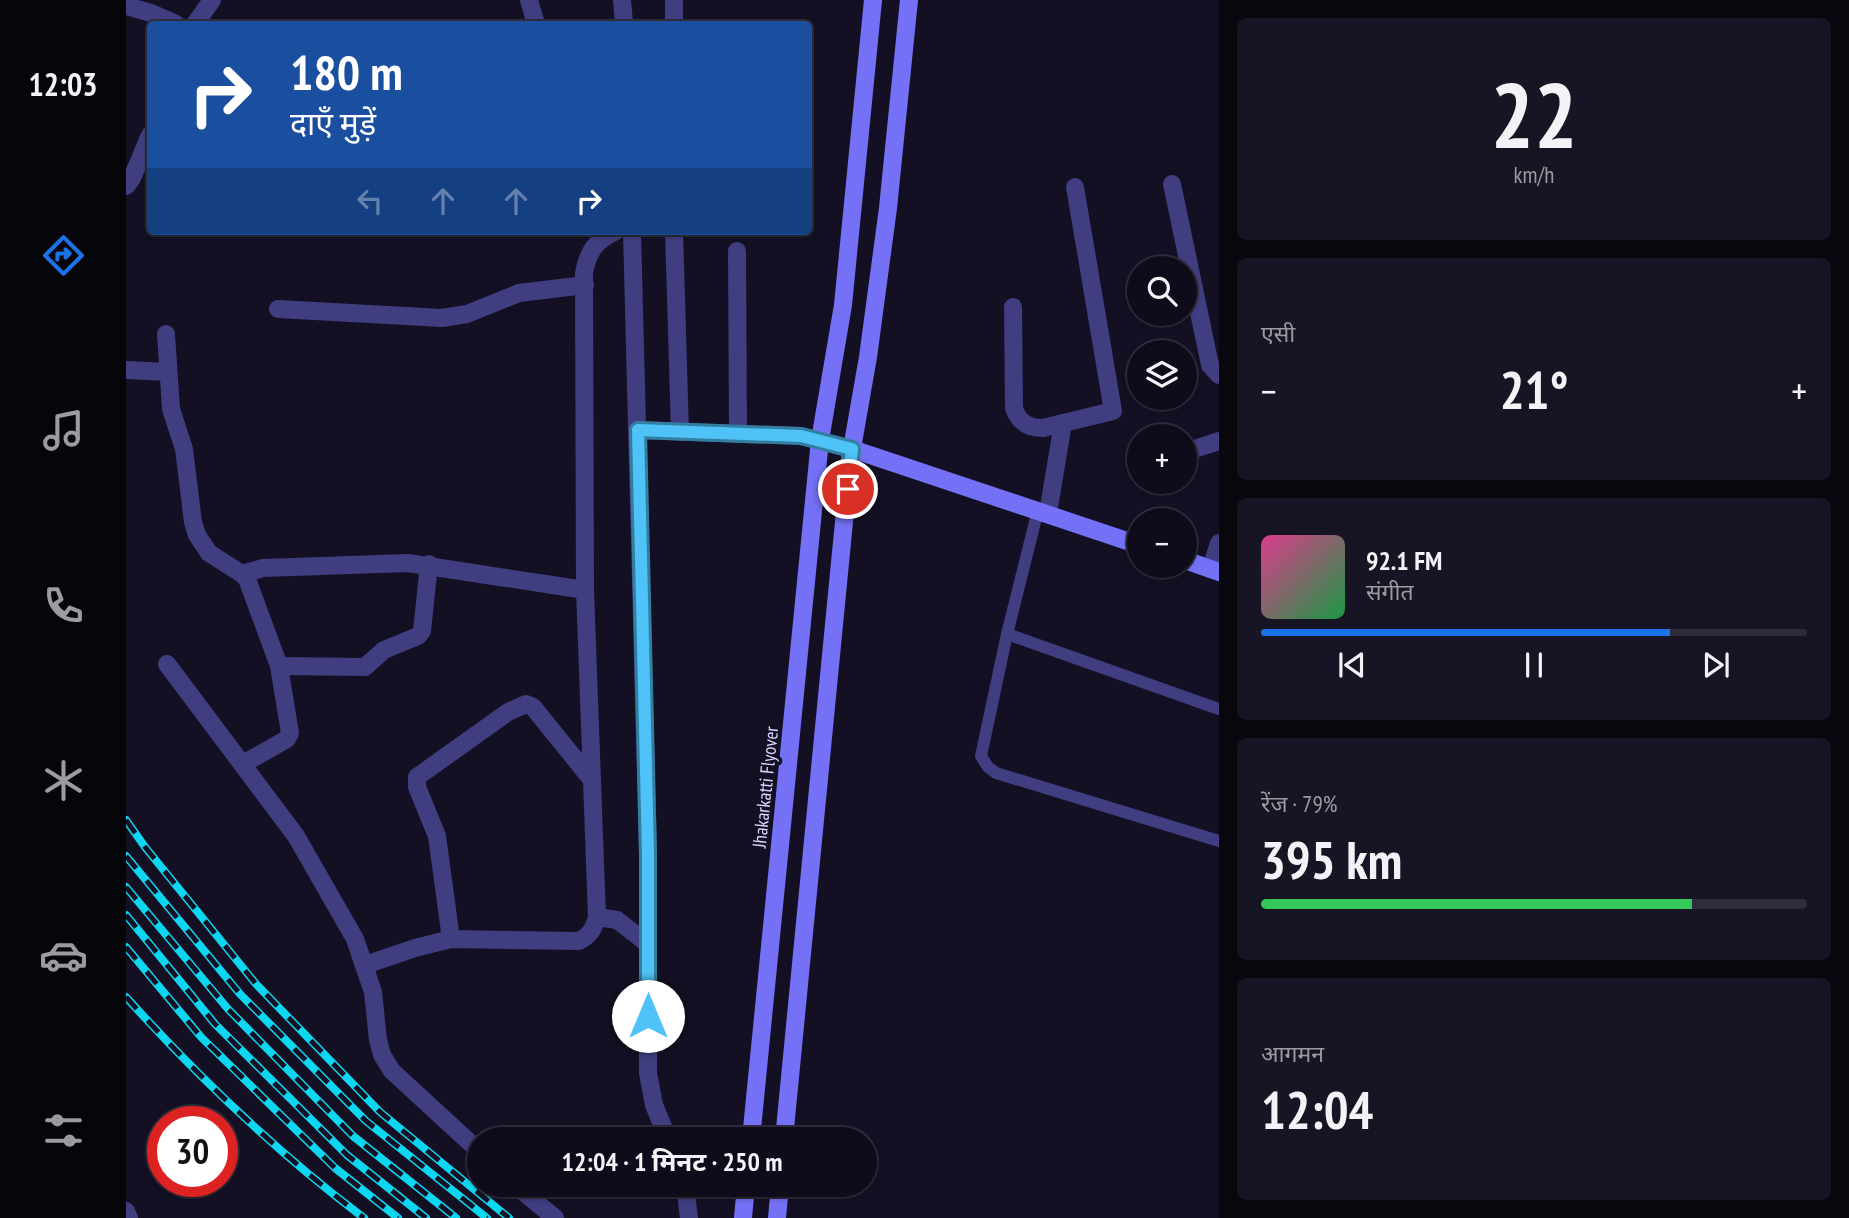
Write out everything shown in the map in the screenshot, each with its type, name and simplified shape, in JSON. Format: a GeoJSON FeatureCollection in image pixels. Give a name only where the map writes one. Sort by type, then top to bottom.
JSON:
{"type":"FeatureCollection","features":[{"type":"Feature","properties":{"kind":"main road","name":"Jhakarkatti Flyover"},"geometry":{"type":"LineString","coordinates":[[752,1127],[820,440],[842,305],[873,0]]}},
{"type":"Feature","properties":{"kind":"main road"},"geometry":{"type":"LineString","coordinates":[[785,1127],[852,449],[868,357],[888,208],[909,0]]}},
{"type":"Feature","properties":{"kind":"main road"},"geometry":{"type":"LineString","coordinates":[[852,449],[1127,541]]}},
{"type":"Feature","properties":{"kind":"main road"},"geometry":{"type":"LineString","coordinates":[[1197,564],[1215,570]]}},
{"type":"Feature","properties":{"kind":"main road"},"geometry":{"type":"LineString","coordinates":[[743,1218],[745,1197]]}},
{"type":"Feature","properties":{"kind":"main road"},"geometry":{"type":"LineString","coordinates":[[777,1218],[779,1197]]}},
{"type":"Feature","properties":{"kind":"street"},"geometry":{"type":"LineString","coordinates":[[197,21],[212,0]]}},
{"type":"Feature","properties":{"kind":"street"},"geometry":{"type":"LineString","coordinates":[[529,0],[535,21]]}},
{"type":"Feature","properties":{"kind":"street"},"geometry":{"type":"LineString","coordinates":[[622,0],[624,21]]}},
{"type":"Feature","properties":{"kind":"street"},"geometry":{"type":"LineString","coordinates":[[674,0],[674,21]]}},
{"type":"Feature","properties":{"kind":"street"},"geometry":{"type":"LineString","coordinates":[[126,6],[169,21]]}},
{"type":"Feature","properties":{"kind":"street"},"geometry":{"type":"LineString","coordinates":[[126,187],[147,142]]}},
{"type":"Feature","properties":{"kind":"street"},"geometry":{"type":"LineString","coordinates":[[1172,184],[1210,365],[1219,375]]}},
{"type":"Feature","properties":{"kind":"street"},"geometry":{"type":"LineString","coordinates":[[1013,307],[1014,408],[1017,417],[1032,428],[1113,411],[1075,187]]}},
{"type":"Feature","properties":{"kind":"street"},"geometry":{"type":"LineString","coordinates":[[365,965],[451,939],[579,941],[594,928],[597,917],[585,590],[585,285],[587,257],[594,245],[610,235]]}},
{"type":"Feature","properties":{"kind":"street"},"geometry":{"type":"LineString","coordinates":[[632,235],[648,854],[648,1073],[654,1105],[663,1127]]}},
{"type":"Feature","properties":{"kind":"street"},"geometry":{"type":"LineString","coordinates":[[674,235],[680,432]]}},
{"type":"Feature","properties":{"kind":"street"},"geometry":{"type":"LineString","coordinates":[[737,251],[738,434]]}},
{"type":"Feature","properties":{"kind":"street"},"geometry":{"type":"LineString","coordinates":[[278,310],[442,318],[467,314],[519,293],[585,285]]}},
{"type":"Feature","properties":{"kind":"street"},"geometry":{"type":"LineString","coordinates":[[166,334],[171,409],[184,449],[197,535],[216,560],[242,574],[250,585],[279,666],[290,733],[281,745],[243,764]]}},
{"type":"Feature","properties":{"kind":"street"},"geometry":{"type":"LineString","coordinates":[[126,370],[168,372]]}},
{"type":"Feature","properties":{"kind":"street"},"geometry":{"type":"LineString","coordinates":[[1043,512],[1063,423]]}},
{"type":"Feature","properties":{"kind":"street"},"geometry":{"type":"LineString","coordinates":[[638,430],[801,436],[852,449]]}},
{"type":"Feature","properties":{"kind":"street"},"geometry":{"type":"LineString","coordinates":[[1197,448],[1219,441]]}},
{"type":"Feature","properties":{"kind":"street"},"geometry":{"type":"LineString","coordinates":[[1215,570],[1219,543]]}},
{"type":"Feature","properties":{"kind":"street"},"geometry":{"type":"LineString","coordinates":[[242,574],[263,568],[429,564],[585,590]]}},
{"type":"Feature","properties":{"kind":"street"},"geometry":{"type":"LineString","coordinates":[[279,666],[365,667],[384,650],[418,636],[422,631],[429,564]]}},
{"type":"Feature","properties":{"kind":"street"},"geometry":{"type":"LineString","coordinates":[[167,664],[296,836],[355,939],[373,992],[382,1055],[392,1072],[467,1140]]}},
{"type":"Feature","properties":{"kind":"street"},"geometry":{"type":"LineString","coordinates":[[451,939],[437,836],[417,787],[416,777],[508,712],[526,704],[533,706],[592,780]]}},
{"type":"Feature","properties":{"kind":"street"},"geometry":{"type":"LineString","coordinates":[[597,917],[617,919],[648,944]]}},
{"type":"Feature","properties":{"kind":"street"},"geometry":{"type":"LineString","coordinates":[[530,1197],[555,1218]]}},
{"type":"Feature","properties":{"kind":"street"},"geometry":{"type":"LineString","coordinates":[[686,1197],[689,1218]]}},
{"type":"Feature","properties":{"kind":"street"},"geometry":{"type":"LineString","coordinates":[[126,1211],[128,1218]]}},
{"type":"Feature","properties":{"kind":"lane"},"geometry":{"type":"LineString","coordinates":[[1043,512],[1007,634],[981,756],[996,773],[1219,841]]}},
{"type":"Feature","properties":{"kind":"lane"},"geometry":{"type":"LineString","coordinates":[[1007,634],[1219,709]]}},
{"type":"Feature","properties":{"kind":"railway"},"geometry":{"type":"LineString","coordinates":[[126,820],[256,984],[380,1112],[509,1218]]}},
{"type":"Feature","properties":{"kind":"railway"},"geometry":{"type":"LineString","coordinates":[[126,856],[240,994],[366,1121],[487,1218]]}},
{"type":"Feature","properties":{"kind":"railway"},"geometry":{"type":"LineString","coordinates":[[126,887],[228,1009],[353,1136],[456,1218]]}},
{"type":"Feature","properties":{"kind":"railway"},"geometry":{"type":"LineString","coordinates":[[126,915],[215,1024],[347,1155],[426,1218]]}},
{"type":"Feature","properties":{"kind":"railway"},"geometry":{"type":"LineString","coordinates":[[126,947],[201,1037],[335,1168],[398,1218]]}},
{"type":"Feature","properties":{"kind":"railway"},"geometry":{"type":"LineString","coordinates":[[126,997],[181,1056],[240,1113],[364,1218]]}},
{"type":"Feature","properties":{"kind":"route"},"geometry":{"type":"LineString","coordinates":[[648,1016],[648,854],[638,430],[801,436],[820,440],[852,449],[848,489]]}}]}
